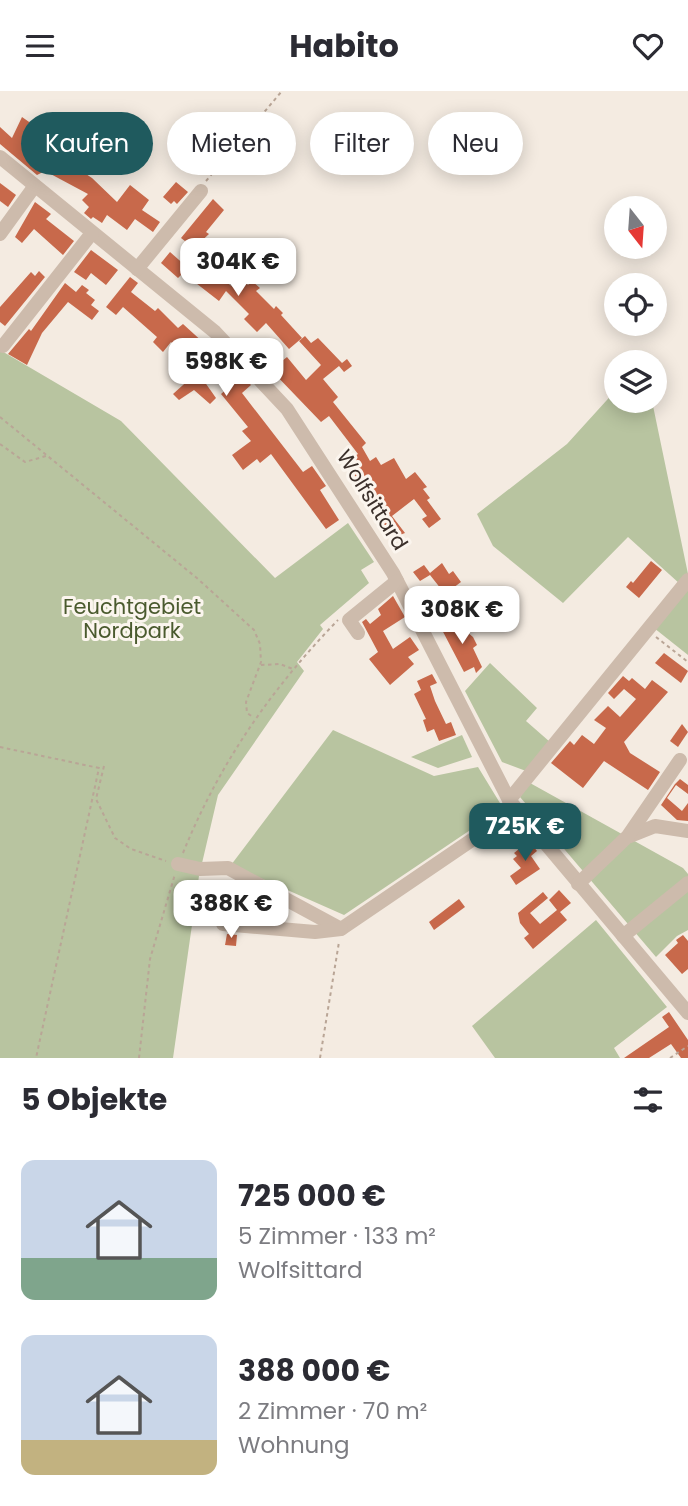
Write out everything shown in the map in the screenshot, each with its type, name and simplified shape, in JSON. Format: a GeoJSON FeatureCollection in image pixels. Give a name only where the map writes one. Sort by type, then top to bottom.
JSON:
{"type":"FeatureCollection","features":[{"type":"Feature","properties":{"kind":"street","name":"Wolfsittard"},"geometry":{"type":"LineString","coordinates":[[0,157],[215,332],[287,409],[397,581],[512,805],[688,1013]]}},
{"type":"Feature","properties":{"kind":"street"},"geometry":{"type":"LineString","coordinates":[[0,234],[34,187]]}},
{"type":"Feature","properties":{"kind":"street"},"geometry":{"type":"LineString","coordinates":[[137,269],[201,191]]}},
{"type":"Feature","properties":{"kind":"street"},"geometry":{"type":"LineString","coordinates":[[3,347],[92,233]]}},
{"type":"Feature","properties":{"kind":"street"},"geometry":{"type":"LineString","coordinates":[[223,924],[316,932],[341,929],[512,805],[646,630],[688,580]]}},
{"type":"Feature","properties":{"kind":"street"},"geometry":{"type":"LineString","coordinates":[[358,633],[349,620],[397,581]]}},
{"type":"Feature","properties":{"kind":"street"},"geometry":{"type":"LineString","coordinates":[[578,884],[628,837],[680,760]]}},
{"type":"Feature","properties":{"kind":"street"},"geometry":{"type":"LineString","coordinates":[[628,837],[655,826],[688,831]]}},
{"type":"Feature","properties":{"kind":"street"},"geometry":{"type":"LineString","coordinates":[[178,864],[200,869],[228,868],[341,929]]}},
{"type":"Feature","properties":{"kind":"street"},"geometry":{"type":"LineString","coordinates":[[623,936],[688,883]]}},
{"type":"Feature","properties":{"kind":"path"},"geometry":{"type":"LineString","coordinates":[[201,191],[282,91]]}},
{"type":"Feature","properties":{"kind":"path"},"geometry":{"type":"LineString","coordinates":[[0,417],[248,624],[258,636],[261,665],[246,702],[247,713],[254,718]]}},
{"type":"Feature","properties":{"kind":"path"},"geometry":{"type":"LineString","coordinates":[[0,444],[25,462],[47,456]]}},
{"type":"Feature","properties":{"kind":"path"},"geometry":{"type":"LineString","coordinates":[[139,1058],[150,959],[178,864],[219,775],[254,718],[339,619]]}},
{"type":"Feature","properties":{"kind":"path"},"geometry":{"type":"LineString","coordinates":[[646,630],[688,662]]}},
{"type":"Feature","properties":{"kind":"path"},"geometry":{"type":"LineString","coordinates":[[261,665],[281,664],[294,669]]}},
{"type":"Feature","properties":{"kind":"path"},"geometry":{"type":"LineString","coordinates":[[0,747],[99,768],[36,1058]]}},
{"type":"Feature","properties":{"kind":"path"},"geometry":{"type":"LineString","coordinates":[[104,766],[96,799],[101,815],[118,843],[178,864]]}},
{"type":"Feature","properties":{"kind":"path"},"geometry":{"type":"LineString","coordinates":[[320,1058],[341,929]]}},
{"type":"Feature","properties":{"kind":"path"},"geometry":{"type":"LineString","coordinates":[[670,1058],[688,1047]]}},
{"type":"Feature","properties":{"kind":"green space","name":"Feuchtgebiet Nordpark"},"geometry":{"type":"Polygon","coordinates":[[[0,350],[121,421],[275,578],[348,523],[374,562],[361,570],[369,583],[320,625],[323,629],[297,662],[304,671],[218,795],[199,876],[173,1058],[0,1058],[0,350]]]}},
{"type":"Feature","properties":{"kind":"green space"},"geometry":{"type":"Polygon","coordinates":[[[604,403],[604,413],[654,413],[688,574],[680,584],[628,537],[563,603],[493,546],[477,514],[567,444],[604,403]]]}},
{"type":"Feature","properties":{"kind":"green space"},"geometry":{"type":"Polygon","coordinates":[[[688,588],[688,655],[654,628],[688,588]]]}},
{"type":"Feature","properties":{"kind":"green space"},"geometry":{"type":"Polygon","coordinates":[[[490,663],[537,708],[526,721],[550,742],[526,771],[502,762],[465,691],[490,663]]]}},
{"type":"Feature","properties":{"kind":"green space"},"geometry":{"type":"Polygon","coordinates":[[[333,730],[434,776],[478,767],[503,808],[344,915],[231,865],[333,730]]]}},
{"type":"Feature","properties":{"kind":"green space"},"geometry":{"type":"Polygon","coordinates":[[[462,735],[472,757],[438,768],[411,757],[462,735]]]}},
{"type":"Feature","properties":{"kind":"green space"},"geometry":{"type":"Polygon","coordinates":[[[530,783],[683,868],[688,874],[688,930],[677,936],[656,957],[520,797],[530,783]]]}},
{"type":"Feature","properties":{"kind":"green space"},"geometry":{"type":"Polygon","coordinates":[[[596,920],[667,1007],[614,1048],[620,1058],[495,1058],[472,1026],[596,920]]]}},
{"type":"Feature","properties":{"kind":"building"},"geometry":{"type":"Polygon","coordinates":[[[21,119],[21,162],[0,144],[0,127],[12,138],[21,119]]]}},
{"type":"Feature","properties":{"kind":"building"},"geometry":{"type":"Polygon","coordinates":[[[52,175],[88,175],[117,202],[130,185],[149,200],[142,210],[160,222],[153,232],[135,219],[127,230],[107,215],[102,223],[93,217],[91,219],[84,213],[89,207],[82,200],[88,194],[52,175]]]}},
{"type":"Feature","properties":{"kind":"building"},"geometry":{"type":"Polygon","coordinates":[[[176,182],[188,192],[177,204],[174,201],[171,204],[163,197],[176,182]]]}},
{"type":"Feature","properties":{"kind":"building"},"geometry":{"type":"Polygon","coordinates":[[[0,183],[16,195],[8,207],[0,201],[0,183]]]}},
{"type":"Feature","properties":{"kind":"building"},"geometry":{"type":"Polygon","coordinates":[[[213,199],[224,210],[206,232],[209,234],[194,248],[181,238],[213,199]]]}},
{"type":"Feature","properties":{"kind":"building"},"geometry":{"type":"Polygon","coordinates":[[[35,202],[51,214],[46,219],[74,241],[63,255],[34,229],[22,243],[15,237],[35,202]]]}},
{"type":"Feature","properties":{"kind":"building"},"geometry":{"type":"Polygon","coordinates":[[[91,250],[118,270],[106,285],[91,273],[86,280],[74,272],[91,250]]]}},
{"type":"Feature","properties":{"kind":"building"},"geometry":{"type":"Polygon","coordinates":[[[170,252],[187,267],[192,263],[200,270],[204,265],[214,273],[220,265],[228,271],[222,279],[237,290],[245,282],[248,285],[252,281],[260,288],[256,291],[274,309],[276,306],[283,313],[281,315],[302,338],[289,349],[266,323],[257,332],[244,319],[249,314],[226,291],[219,301],[183,273],[178,278],[161,263],[170,252]]]}},
{"type":"Feature","properties":{"kind":"building"},"geometry":{"type":"Polygon","coordinates":[[[39,271],[45,277],[5,326],[0,322],[0,307],[31,272],[35,276],[39,271]]]}},
{"type":"Feature","properties":{"kind":"building"},"geometry":{"type":"Polygon","coordinates":[[[130,277],[138,283],[131,292],[155,311],[158,308],[178,328],[183,324],[205,344],[209,340],[251,385],[242,393],[303,472],[312,466],[326,486],[320,490],[339,520],[326,529],[271,454],[260,463],[257,459],[243,470],[232,455],[251,441],[242,431],[248,427],[221,394],[229,387],[216,371],[204,381],[216,398],[210,404],[194,390],[179,400],[173,394],[203,367],[190,353],[187,357],[171,342],[163,352],[153,342],[157,337],[123,307],[116,315],[106,307],[130,277]]]}},
{"type":"Feature","properties":{"kind":"building"},"geometry":{"type":"Polygon","coordinates":[[[65,283],[76,292],[82,285],[89,290],[86,293],[95,300],[91,305],[99,311],[92,320],[68,302],[42,333],[27,365],[8,354],[29,329],[31,331],[65,283]]]}},
{"type":"Feature","properties":{"kind":"building"},"geometry":{"type":"Polygon","coordinates":[[[305,336],[311,343],[318,338],[342,363],[347,359],[352,366],[344,372],[339,366],[323,379],[338,397],[333,402],[366,443],[362,447],[370,461],[376,457],[381,465],[394,458],[406,479],[415,472],[427,487],[423,489],[430,498],[427,500],[441,519],[429,528],[422,519],[427,516],[414,499],[392,516],[405,533],[392,538],[377,520],[382,516],[371,505],[353,472],[350,474],[343,463],[358,454],[329,416],[321,422],[271,370],[287,357],[306,380],[321,365],[299,341],[305,336]]]}},
{"type":"Feature","properties":{"kind":"building"},"geometry":{"type":"Polygon","coordinates":[[[651,561],[662,570],[639,598],[626,587],[631,581],[633,583],[651,561]]]}},
{"type":"Feature","properties":{"kind":"building"},"geometry":{"type":"Polygon","coordinates":[[[442,563],[449,574],[453,571],[461,582],[445,594],[430,575],[420,581],[413,572],[424,565],[430,573],[442,563]]]}},
{"type":"Feature","properties":{"kind":"building"},"geometry":{"type":"Polygon","coordinates":[[[443,594],[449,606],[427,618],[421,607],[443,594]]]}},
{"type":"Feature","properties":{"kind":"building"},"geometry":{"type":"Polygon","coordinates":[[[393,596],[405,617],[383,631],[393,649],[410,637],[419,650],[408,657],[414,664],[390,685],[369,659],[378,652],[362,622],[366,619],[370,624],[381,615],[378,609],[393,596]]]}},
{"type":"Feature","properties":{"kind":"building"},"geometry":{"type":"Polygon","coordinates":[[[456,619],[464,634],[467,632],[473,637],[477,645],[473,648],[482,667],[476,673],[474,667],[464,672],[440,626],[456,619]]]}},
{"type":"Feature","properties":{"kind":"building"},"geometry":{"type":"Polygon","coordinates":[[[664,653],[688,671],[681,683],[655,663],[664,653]]]}},
{"type":"Feature","properties":{"kind":"building"},"geometry":{"type":"Polygon","coordinates":[[[432,674],[437,683],[430,686],[435,701],[446,724],[451,722],[456,735],[439,741],[434,729],[427,732],[423,720],[426,719],[414,694],[421,690],[417,681],[432,674]]]}},
{"type":"Feature","properties":{"kind":"building"},"geometry":{"type":"Polygon","coordinates":[[[623,676],[629,681],[632,678],[645,689],[652,680],[668,692],[624,742],[630,753],[660,772],[648,790],[604,761],[583,788],[551,763],[570,741],[574,745],[582,735],[594,744],[606,728],[594,720],[608,706],[620,717],[636,699],[624,689],[614,699],[608,693],[623,676]]]}},
{"type":"Feature","properties":{"kind":"building"},"geometry":{"type":"Polygon","coordinates":[[[682,724],[688,732],[678,747],[670,741],[682,724]]]}},
{"type":"Feature","properties":{"kind":"building"},"geometry":{"type":"Polygon","coordinates":[[[680,779],[688,785],[688,794],[676,785],[667,798],[682,811],[688,803],[688,821],[677,820],[661,805],[680,779]]]}},
{"type":"Feature","properties":{"kind":"building"},"geometry":{"type":"Polygon","coordinates":[[[529,841],[537,851],[531,856],[540,869],[516,885],[510,876],[521,868],[513,859],[517,856],[514,853],[529,841]]]}},
{"type":"Feature","properties":{"kind":"building"},"geometry":{"type":"Polygon","coordinates":[[[235,886],[281,910],[276,917],[244,905],[245,901],[231,894],[235,886]]]}},
{"type":"Feature","properties":{"kind":"building"},"geometry":{"type":"Polygon","coordinates":[[[559,890],[571,903],[560,912],[567,920],[533,949],[524,938],[529,934],[520,923],[518,913],[543,892],[548,898],[530,913],[540,924],[557,910],[549,900],[559,890]]]}},
{"type":"Feature","properties":{"kind":"building"},"geometry":{"type":"Polygon","coordinates":[[[459,899],[465,907],[434,930],[429,922],[459,899]]]}},
{"type":"Feature","properties":{"kind":"building"},"geometry":{"type":"Polygon","coordinates":[[[227,934],[237,935],[236,946],[225,945],[227,934]]]}},
{"type":"Feature","properties":{"kind":"building"},"geometry":{"type":"Polygon","coordinates":[[[683,935],[688,941],[688,969],[682,974],[665,955],[683,935]]]}},
{"type":"Feature","properties":{"kind":"building"},"geometry":{"type":"Polygon","coordinates":[[[669,1012],[688,1040],[688,1058],[681,1058],[671,1044],[649,1058],[624,1058],[669,1027],[662,1017],[669,1012]]]}}]}
